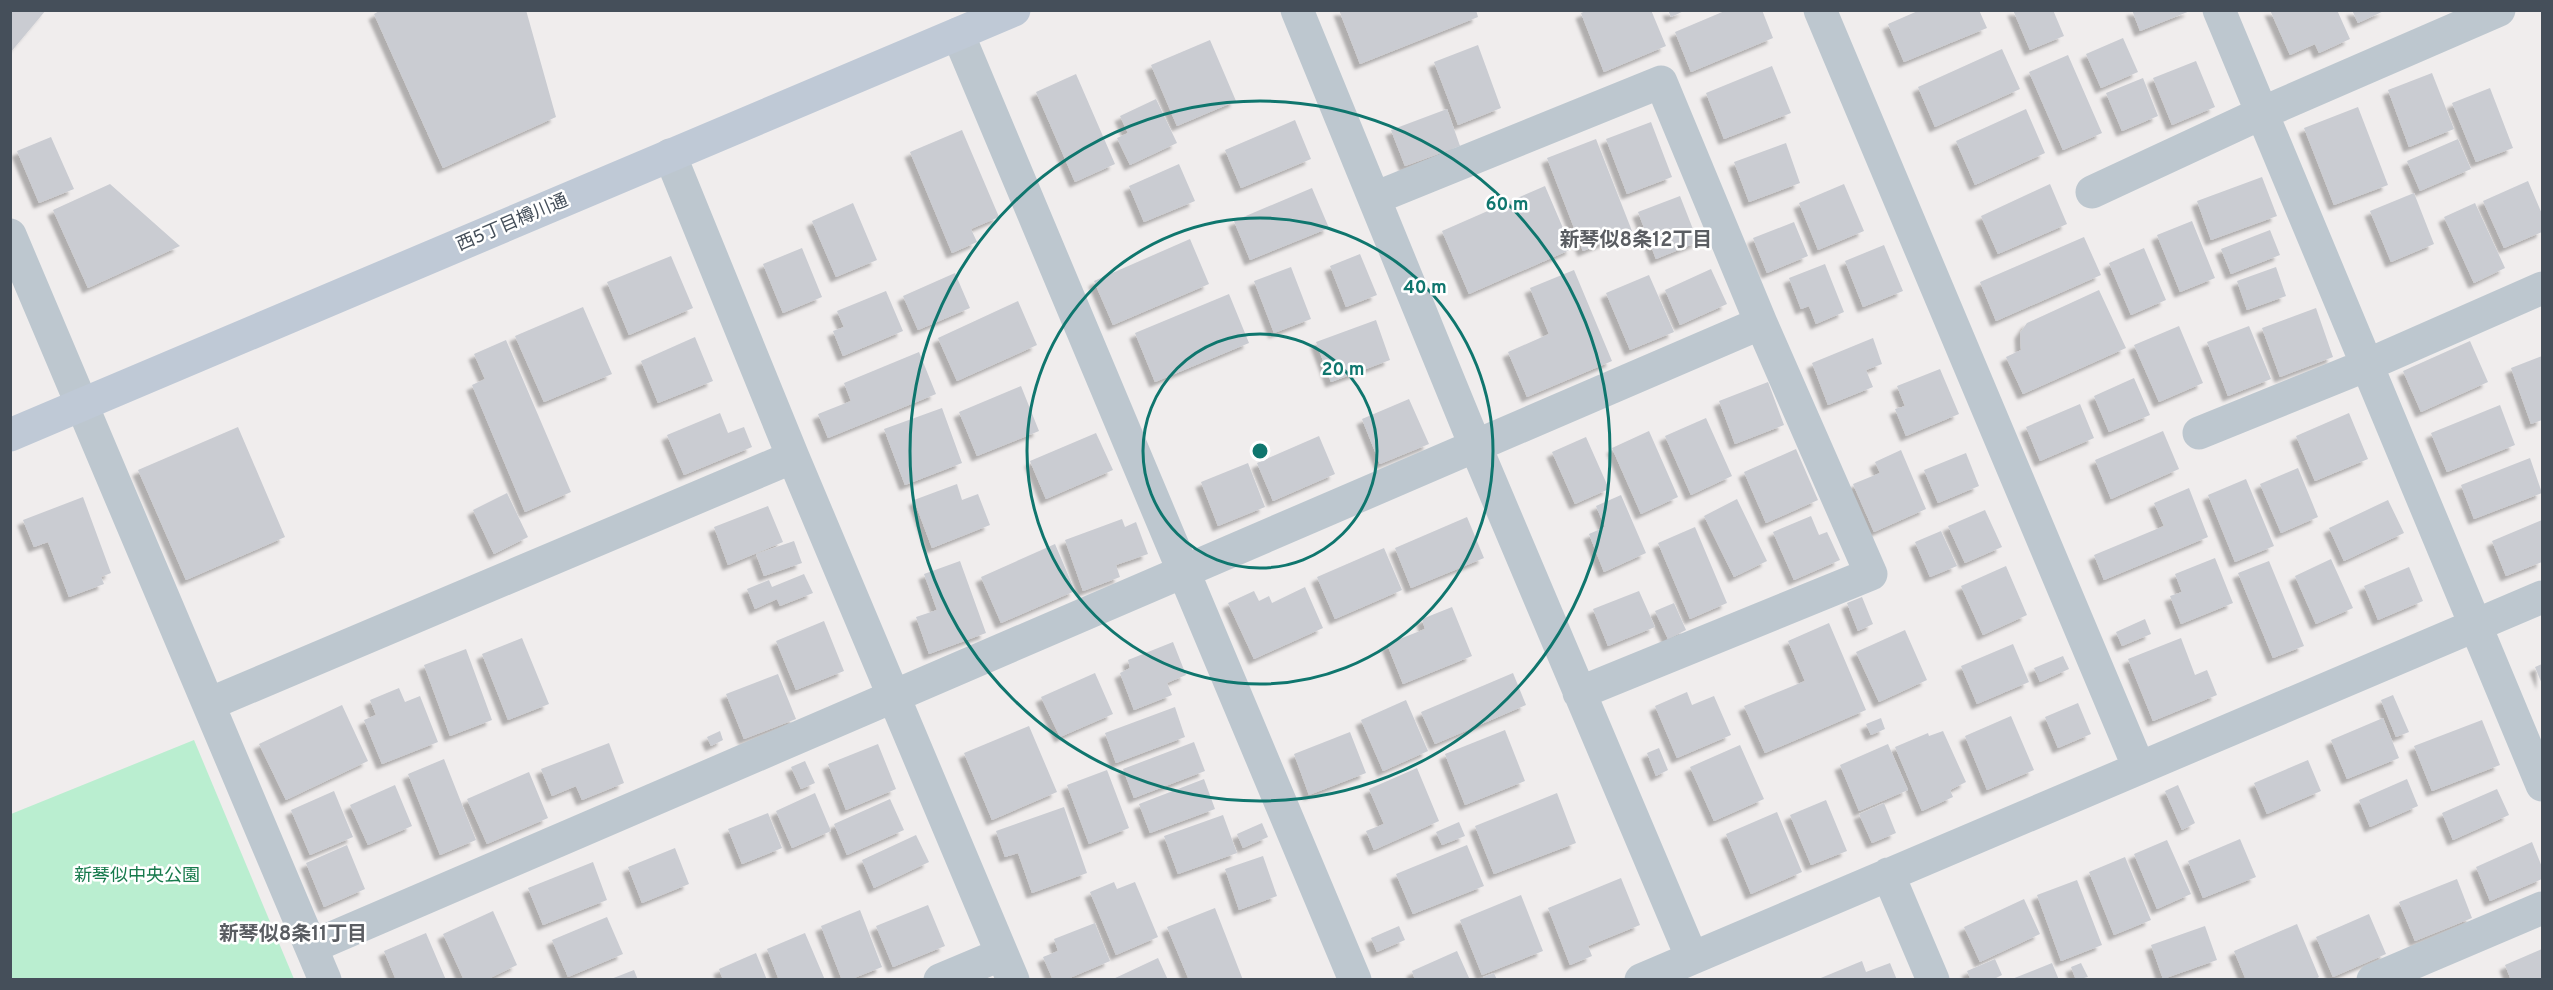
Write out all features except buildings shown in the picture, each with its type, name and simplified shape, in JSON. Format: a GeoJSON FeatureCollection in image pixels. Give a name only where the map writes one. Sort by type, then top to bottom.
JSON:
{"type":"FeatureCollection","features":[{"type":"Feature","properties":{"kind":"main road","name":"西5丁目樽川通"},"geometry":{"type":"LineString","coordinates":[[10,435],[1014,10]]}},
{"type":"Feature","properties":{"kind":"street"},"geometry":{"type":"LineString","coordinates":[[1297,10],[1475,445],[1692,958]]}},
{"type":"Feature","properties":{"kind":"street"},"geometry":{"type":"LineString","coordinates":[[1820,10],[2139,768]]}},
{"type":"Feature","properties":{"kind":"street"},"geometry":{"type":"LineString","coordinates":[[2219,10],[2542,785]]}},
{"type":"Feature","properties":{"kind":"street"},"geometry":{"type":"LineString","coordinates":[[2092,192],[2262,113],[2499,10]]}},
{"type":"Feature","properties":{"kind":"street"},"geometry":{"type":"LineString","coordinates":[[958,34],[1356,980]]}},
{"type":"Feature","properties":{"kind":"street"},"geometry":{"type":"LineString","coordinates":[[1375,198],[1661,82],[1761,323],[1871,574],[1579,693]]}},
{"type":"Feature","properties":{"kind":"street"},"geometry":{"type":"LineString","coordinates":[[670,156],[793,457],[1008,967],[940,980]]}},
{"type":"Feature","properties":{"kind":"street"},"geometry":{"type":"LineString","coordinates":[[10,235],[325,980]]}},
{"type":"Feature","properties":{"kind":"street"},"geometry":{"type":"LineString","coordinates":[[2199,433],[2367,365],[2542,288]]}},
{"type":"Feature","properties":{"kind":"street"},"geometry":{"type":"LineString","coordinates":[[311,947],[1761,323]]}},
{"type":"Feature","properties":{"kind":"street"},"geometry":{"type":"LineString","coordinates":[[209,704],[793,457]]}},
{"type":"Feature","properties":{"kind":"street"},"geometry":{"type":"LineString","coordinates":[[1641,980],[2542,597]]}},
{"type":"Feature","properties":{"kind":"street"},"geometry":{"type":"LineString","coordinates":[[1888,874],[1933,980]]}},
{"type":"Feature","properties":{"kind":"street"},"geometry":{"type":"LineString","coordinates":[[2373,980],[2542,908]]}},
{"type":"Feature","properties":{"kind":"green space","name":"新琴似中央公園"},"geometry":{"type":"Polygon","coordinates":[[[194,740],[294,979],[11,979],[11,814],[194,740]]]}},
{"type":"Feature","properties":{"kind":"district","name":"新琴似8条12丁目"},"geometry":{"type":"Point","coordinates":[1636,239]}},
{"type":"Feature","properties":{"kind":"district","name":"新琴似8条11丁目"},"geometry":{"type":"Point","coordinates":[293,933]}}]}
